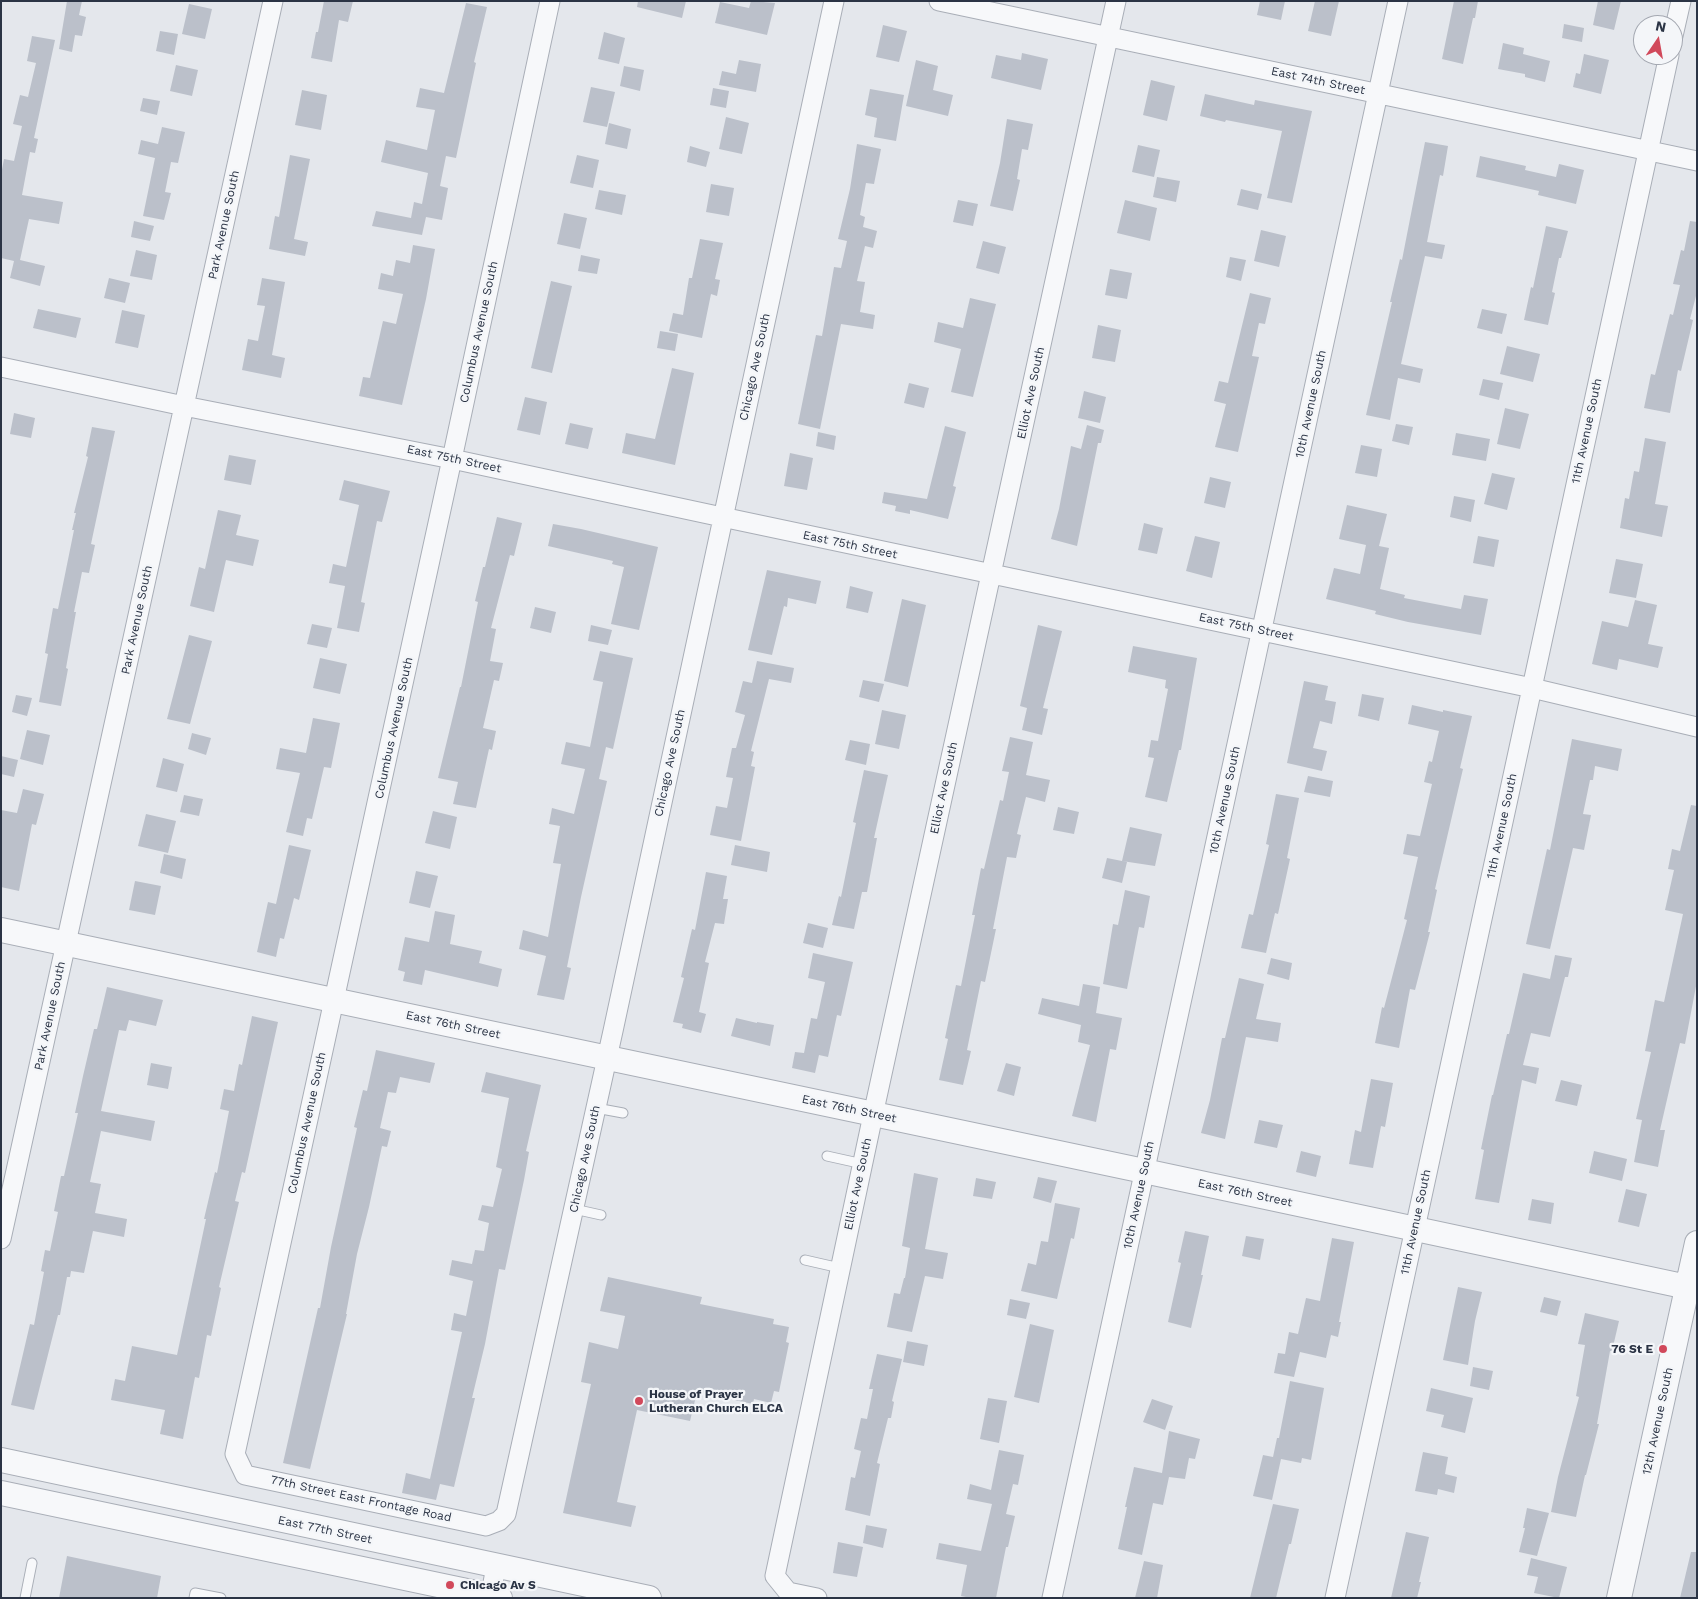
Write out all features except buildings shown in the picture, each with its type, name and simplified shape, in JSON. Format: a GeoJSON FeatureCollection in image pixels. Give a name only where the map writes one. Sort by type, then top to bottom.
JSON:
{"type":"FeatureCollection","features":[{"type":"Feature","properties":{"kind":"street","name":"Park Avenue South"},"geometry":{"type":"LineString","coordinates":[[1,1239],[273,1]]}},
{"type":"Feature","properties":{"kind":"street","name":"Columbus Avenue South"},"geometry":{"type":"LineString","coordinates":[[235,1454],[550,1]]}},
{"type":"Feature","properties":{"kind":"street","name":"Chicago Ave South"},"geometry":{"type":"LineString","coordinates":[[499,1521],[506,1514],[574,1209],[834,1]]}},
{"type":"Feature","properties":{"kind":"street","name":"East 74th Street"},"geometry":{"type":"LineString","coordinates":[[938,1],[1697,161]]}},
{"type":"Feature","properties":{"kind":"street","name":"Elliot Ave South"},"geometry":{"type":"LineString","coordinates":[[817,1598],[788,1592],[775,1576],[873,1115],[1116,1]]}},
{"type":"Feature","properties":{"kind":"street","name":"10th Avenue South"},"geometry":{"type":"LineString","coordinates":[[1052,1598],[1398,1]]}},
{"type":"Feature","properties":{"kind":"street"},"geometry":{"type":"LineString","coordinates":[[1677,15],[1680,1]]}},
{"type":"Feature","properties":{"kind":"street","name":"11th Avenue South"},"geometry":{"type":"LineString","coordinates":[[1335,1598],[1667,65]]}},
{"type":"Feature","properties":{"kind":"street","name":"East 75th Street"},"geometry":{"type":"LineString","coordinates":[[1,367],[184,406],[452,458],[722,518],[1532,688],[1697,727]]}},
{"type":"Feature","properties":{"kind":"street","name":"East 76th Street"},"geometry":{"type":"LineString","coordinates":[[1,930],[1692,1288]]}},
{"type":"Feature","properties":{"kind":"street","name":"12th Avenue South"},"geometry":{"type":"LineString","coordinates":[[1619,1598],[1692,1288],[1697,1243]]}},
{"type":"Feature","properties":{"kind":"street","name":"77th Street East Frontage Road"},"geometry":{"type":"LineString","coordinates":[[235,1454],[245,1475],[486,1526],[499,1521]]}},
{"type":"Feature","properties":{"kind":"street","name":"East 77th Street"},"geometry":{"type":"LineString","coordinates":[[1,1460],[496,1567],[649,1598]]}},
{"type":"Feature","properties":{"kind":"street"},"geometry":{"type":"LineString","coordinates":[[1,1493],[493,1597],[496,1567]]}},
{"type":"Feature","properties":{"kind":"lane"},"geometry":{"type":"LineString","coordinates":[[596,1108],[623,1113]]}},
{"type":"Feature","properties":{"kind":"lane"},"geometry":{"type":"LineString","coordinates":[[827,1156],[863,1164]]}},
{"type":"Feature","properties":{"kind":"lane"},"geometry":{"type":"LineString","coordinates":[[574,1209],[601,1216]]}},
{"type":"Feature","properties":{"kind":"lane"},"geometry":{"type":"LineString","coordinates":[[805,1260],[840,1268]]}},
{"type":"Feature","properties":{"kind":"lane"},"geometry":{"type":"LineString","coordinates":[[25,1598],[32,1563]]}},
{"type":"Feature","properties":{"kind":"lane"},"geometry":{"type":"LineString","coordinates":[[194,1598],[195,1592],[221,1598]]}},
{"type":"Feature","properties":{"kind":"place","name":"76 St E"},"geometry":{"type":"Point","coordinates":[1663,1349]}},
{"type":"Feature","properties":{"kind":"place","name":"House of Prayer Lutheran Church ELCA"},"geometry":{"type":"Point","coordinates":[639,1401]}},
{"type":"Feature","properties":{"kind":"place","name":"Chicago Av S"},"geometry":{"type":"Point","coordinates":[450,1585]}}]}
